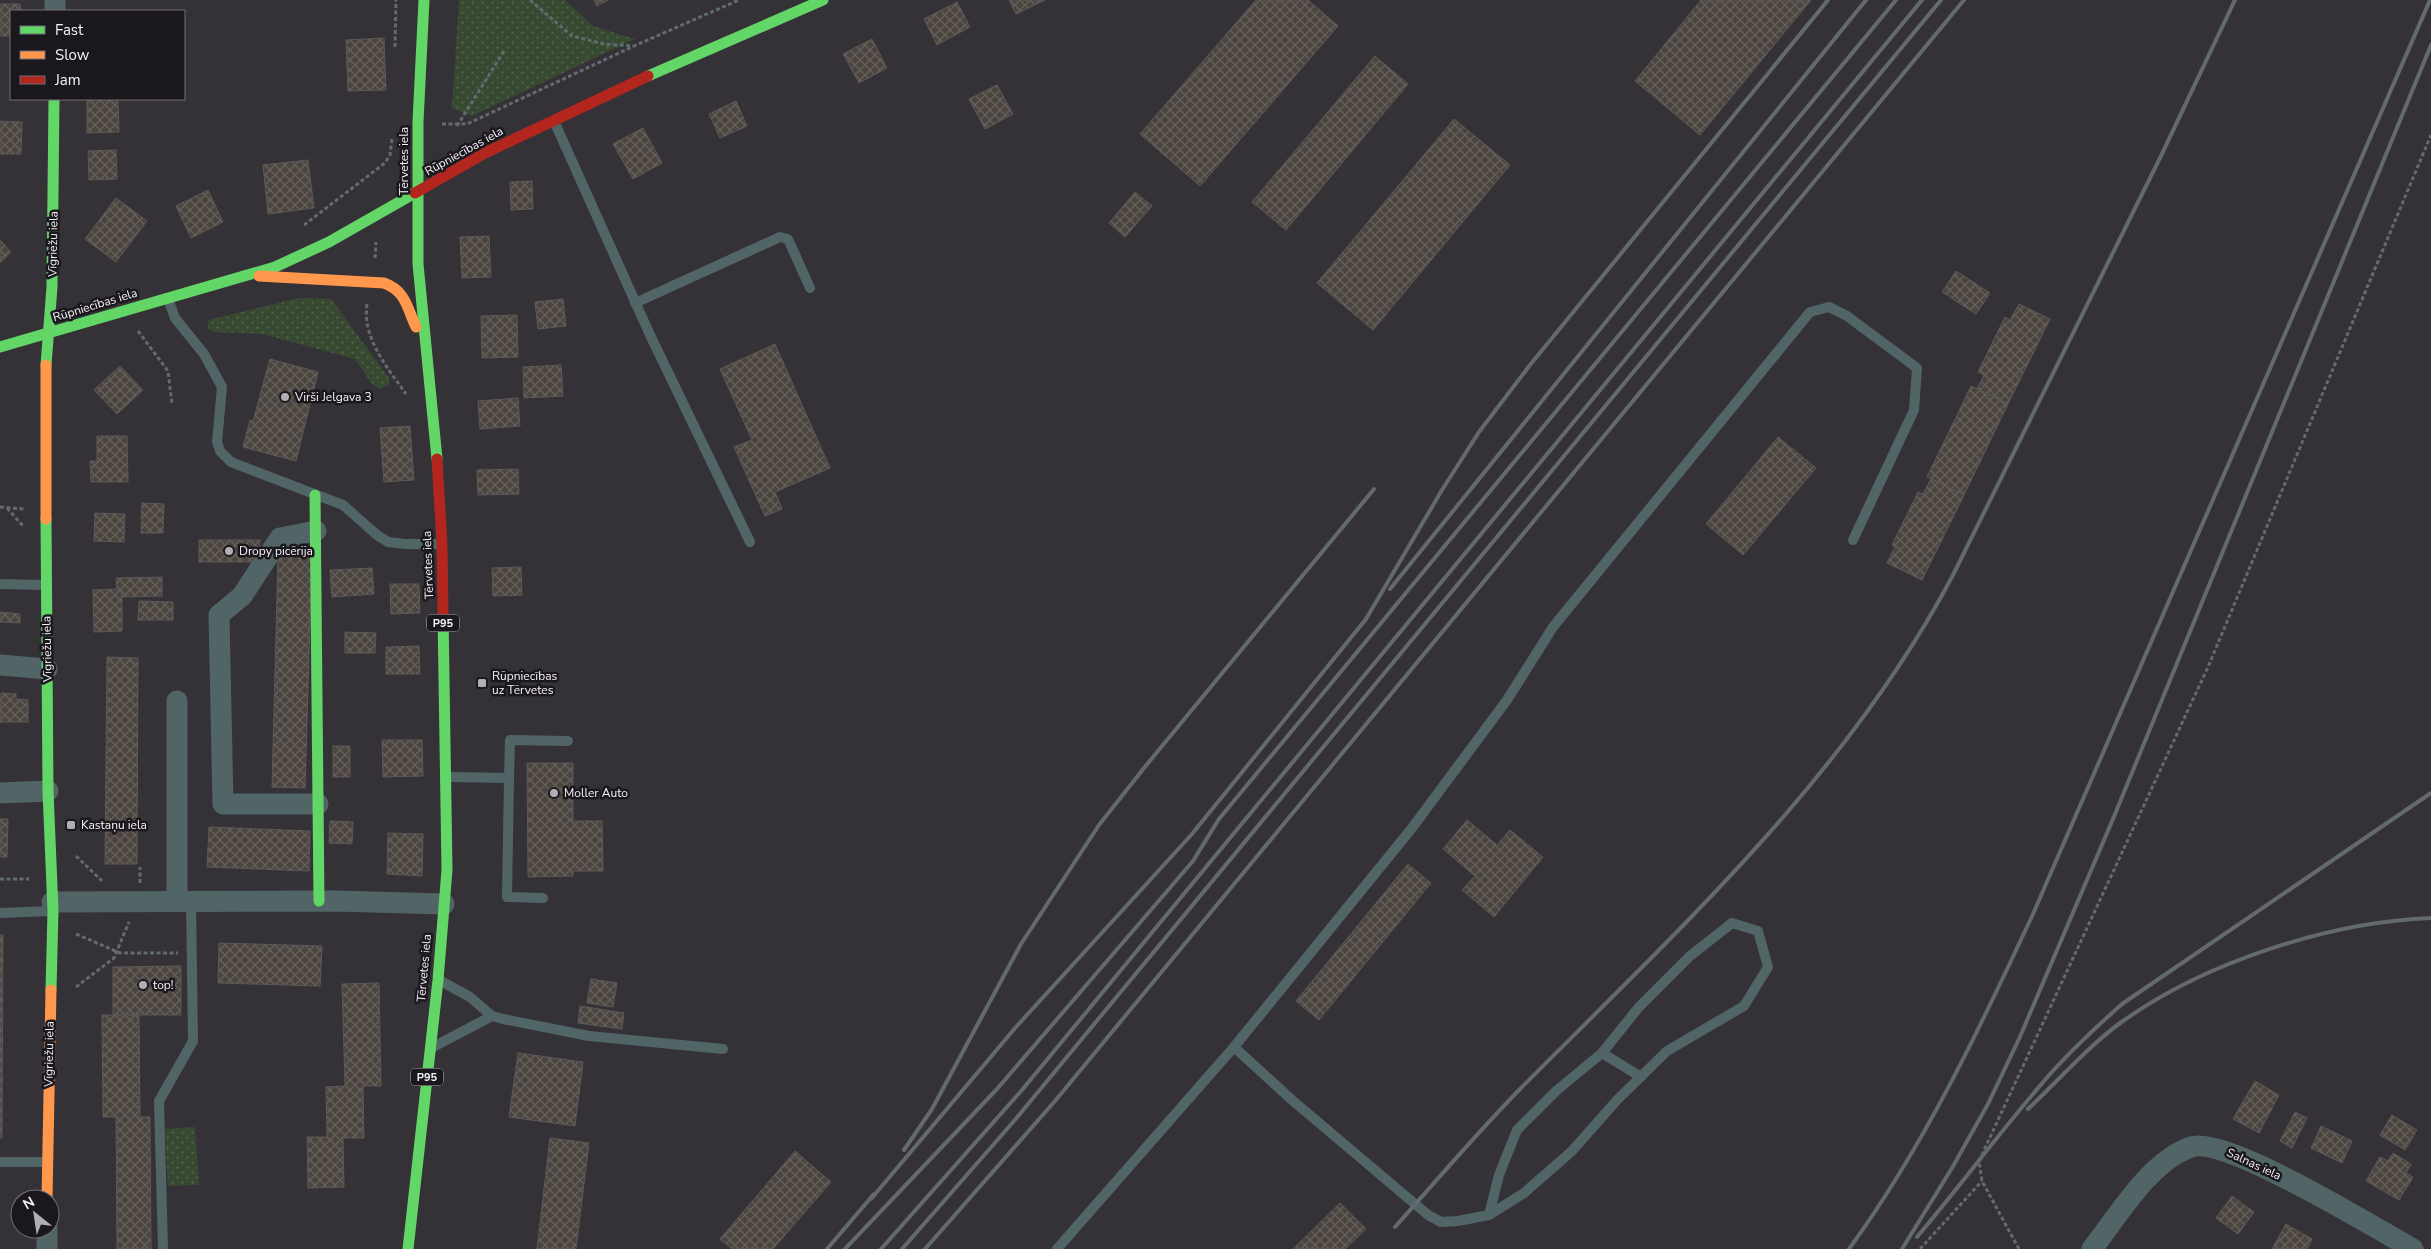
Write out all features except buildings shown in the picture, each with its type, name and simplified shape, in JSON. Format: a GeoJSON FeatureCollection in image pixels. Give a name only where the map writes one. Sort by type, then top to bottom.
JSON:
{"type":"FeatureCollection","features":[{"type":"Feature","properties":{"kind":"main road","name":"Tērvetes iela"},"geometry":{"type":"LineString","coordinates":[[408,1249],[438,980],[447,870],[442,544],[436,448],[418,264],[418,122],[424,0]]}},
{"type":"Feature","properties":{"kind":"main road","name":"Rūpniecības iela"},"geometry":{"type":"LineString","coordinates":[[0,347],[250,275],[312,252],[482,155],[553,118],[823,0]]}},
{"type":"Feature","properties":{"kind":"main road","name":"Vīgriežu iela"},"geometry":{"type":"LineString","coordinates":[[47,1189],[52,907],[48,791],[44,374],[52,287],[54,100]]}},
{"type":"Feature","properties":{"kind":"main road"},"geometry":{"type":"LineString","coordinates":[[250,275],[319,281],[370,282],[391,285],[400,291],[408,304],[414,324],[425,343]]}},
{"type":"Feature","properties":{"kind":"main road"},"geometry":{"type":"LineString","coordinates":[[315,495],[320,901]]}},
{"type":"Feature","properties":{"kind":"street"},"geometry":{"type":"LineString","coordinates":[[316,531],[280,538],[242,596],[220,615],[223,804],[318,804]]}},
{"type":"Feature","properties":{"kind":"street"},"geometry":{"type":"LineString","coordinates":[[0,665],[47,669]]}},
{"type":"Feature","properties":{"kind":"street"},"geometry":{"type":"LineString","coordinates":[[177,701],[184,900]]}},
{"type":"Feature","properties":{"kind":"street"},"geometry":{"type":"LineString","coordinates":[[0,793],[48,791]]}},
{"type":"Feature","properties":{"kind":"street"},"geometry":{"type":"LineString","coordinates":[[52,907],[127,908],[184,900],[444,904]]}},
{"type":"Feature","properties":{"kind":"street","name":"Salnas iela"},"geometry":{"type":"LineString","coordinates":[[2092,1249],[2139,1188],[2164,1162],[2192,1146],[2210,1146],[2234,1153],[2263,1166],[2413,1249]]}},
{"type":"Feature","properties":{"kind":"lane"},"geometry":{"type":"LineString","coordinates":[[553,118],[635,303],[750,542]]}},
{"type":"Feature","properties":{"kind":"lane"},"geometry":{"type":"LineString","coordinates":[[635,303],[780,237],[788,239],[810,288]]}},
{"type":"Feature","properties":{"kind":"lane"},"geometry":{"type":"LineString","coordinates":[[168,298],[175,318],[204,354],[222,386],[217,442],[220,451],[231,462],[343,505],[377,535],[388,542],[442,544]]}},
{"type":"Feature","properties":{"kind":"lane"},"geometry":{"type":"LineString","coordinates":[[1057,1249],[1234,1047],[1412,828],[1507,700],[1553,627],[1810,312],[1828,307],[1847,316],[1917,368],[1914,410],[1853,540]]}},
{"type":"Feature","properties":{"kind":"lane"},"geometry":{"type":"LineString","coordinates":[[0,584],[46,585]]}},
{"type":"Feature","properties":{"kind":"lane"},"geometry":{"type":"LineString","coordinates":[[542,898],[507,897],[510,740],[568,741]]}},
{"type":"Feature","properties":{"kind":"lane"},"geometry":{"type":"LineString","coordinates":[[447,777],[509,778]]}},
{"type":"Feature","properties":{"kind":"lane"},"geometry":{"type":"LineString","coordinates":[[163,1249],[159,1100],[193,1040],[191,953],[184,900]]}},
{"type":"Feature","properties":{"kind":"lane"},"geometry":{"type":"LineString","coordinates":[[0,913],[52,907]]}},
{"type":"Feature","properties":{"kind":"lane"},"geometry":{"type":"LineString","coordinates":[[1234,1047],[1292,1100],[1428,1215],[1441,1222],[1489,1215],[1524,1193],[1572,1151],[1617,1100],[1667,1051],[1744,1006],[1768,967],[1758,931],[1732,923],[1690,956],[1639,1008],[1602,1053],[1556,1091],[1516,1130],[1499,1175],[1489,1215]]}},
{"type":"Feature","properties":{"kind":"lane"},"geometry":{"type":"LineString","coordinates":[[438,980],[470,997],[492,1016],[589,1036],[723,1048]]}},
{"type":"Feature","properties":{"kind":"lane"},"geometry":{"type":"LineString","coordinates":[[430,1049],[492,1016]]}},
{"type":"Feature","properties":{"kind":"lane"},"geometry":{"type":"LineString","coordinates":[[1602,1053],[1641,1077]]}},
{"type":"Feature","properties":{"kind":"lane"},"geometry":{"type":"LineString","coordinates":[[0,1162],[47,1162]]}},
{"type":"Feature","properties":{"kind":"path"},"geometry":{"type":"LineString","coordinates":[[530,0],[572,36],[604,44],[634,46]]}},
{"type":"Feature","properties":{"kind":"path"},"geometry":{"type":"LineString","coordinates":[[446,124],[456,126],[467,124],[634,46],[739,0]]}},
{"type":"Feature","properties":{"kind":"path"},"geometry":{"type":"LineString","coordinates":[[456,126],[504,52]]}},
{"type":"Feature","properties":{"kind":"path"},"geometry":{"type":"LineString","coordinates":[[298,230],[349,193],[385,163],[390,155],[393,129]]}},
{"type":"Feature","properties":{"kind":"path"},"geometry":{"type":"LineString","coordinates":[[2019,1249],[1982,1181],[1979,1161],[2208,667],[2431,135]]}},
{"type":"Feature","properties":{"kind":"path"},"geometry":{"type":"LineString","coordinates":[[136,328],[168,371],[172,404]]}},
{"type":"Feature","properties":{"kind":"path"},"geometry":{"type":"LineString","coordinates":[[0,507],[29,509]]}},
{"type":"Feature","properties":{"kind":"path"},"geometry":{"type":"LineString","coordinates":[[7,508],[24,527]]}},
{"type":"Feature","properties":{"kind":"path"},"geometry":{"type":"LineString","coordinates":[[72,851],[86,868],[127,908],[118,952],[114,958],[72,990]]}},
{"type":"Feature","properties":{"kind":"path"},"geometry":{"type":"LineString","coordinates":[[74,931],[118,952],[191,953]]}},
{"type":"Feature","properties":{"kind":"path"},"geometry":{"type":"LineString","coordinates":[[1920,1249],[1982,1181]]}},
{"type":"Feature","properties":{"kind":"green space"},"geometry":{"type":"Polygon","coordinates":[[[459,0],[565,0],[593,26],[635,39],[472,116],[452,108],[459,0]]]}},
{"type":"Feature","properties":{"kind":"green space"},"geometry":{"type":"Polygon","coordinates":[[[299,298],[331,299],[389,378],[390,384],[380,389],[372,384],[355,359],[262,334],[213,332],[208,329],[208,320],[299,298]]]}},
{"type":"Feature","properties":{"kind":"green space"},"geometry":{"type":"Polygon","coordinates":[[[195,1127],[199,1185],[168,1186],[165,1129],[195,1127]]]}},
{"type":"Feature","properties":{"kind":"railway"},"geometry":{"type":"LineString","coordinates":[[871,1199],[1016,1027],[1192,834],[1366,619],[1442,490],[1479,432],[1530,365],[1828,0]]}},
{"type":"Feature","properties":{"kind":"railway"},"geometry":{"type":"LineString","coordinates":[[1390,589],[1866,0]]}},
{"type":"Feature","properties":{"kind":"railway"},"geometry":{"type":"LineString","coordinates":[[845,1249],[997,1089],[1193,861],[1219,819],[1896,0]]}},
{"type":"Feature","properties":{"kind":"railway"},"geometry":{"type":"LineString","coordinates":[[881,1249],[1022,1090],[1922,0]]}},
{"type":"Feature","properties":{"kind":"railway"},"geometry":{"type":"LineString","coordinates":[[902,1249],[1014,1121],[1941,0]]}},
{"type":"Feature","properties":{"kind":"railway"},"geometry":{"type":"LineString","coordinates":[[925,1249],[1055,1101],[1964,0]]}},
{"type":"Feature","properties":{"kind":"railway"},"geometry":{"type":"LineString","coordinates":[[1395,1227],[1520,1089],[1639,970],[1756,848],[1811,784],[1863,718],[1910,648],[1953,575],[2160,158],[2235,0]]}},
{"type":"Feature","properties":{"kind":"railway"},"geometry":{"type":"LineString","coordinates":[[1849,1249],[1902,1170],[1926,1128],[1971,1044],[2033,914],[2430,0]]}},
{"type":"Feature","properties":{"kind":"railway"},"geometry":{"type":"LineString","coordinates":[[1902,1249],[1952,1168],[1988,1104],[2019,1039],[2113,819],[2431,45]]}},
{"type":"Feature","properties":{"kind":"railway"},"geometry":{"type":"LineString","coordinates":[[904,1150],[932,1109],[1021,944],[1099,825],[1374,489]]}},
{"type":"Feature","properties":{"kind":"railway"},"geometry":{"type":"LineString","coordinates":[[1917,1237],[2044,1081],[2082,1041],[2122,1004],[2431,793]]}},
{"type":"Feature","properties":{"kind":"railway"},"geometry":{"type":"LineString","coordinates":[[2028,1109],[2110,1031],[2156,1000],[2192,981],[2270,949],[2311,937],[2352,927],[2431,918]]}},
{"type":"Feature","properties":{"kind":"railway"},"geometry":{"type":"LineString","coordinates":[[827,1249],[874,1194]]}},
{"type":"Feature","properties":{"kind":"traffic: fast"},"geometry":{"type":"LineString","coordinates":[[418,192],[418,122],[424,0]]}},
{"type":"Feature","properties":{"kind":"traffic: fast"},"geometry":{"type":"LineString","coordinates":[[648,76],[823,0]]}},
{"type":"Feature","properties":{"kind":"traffic: fast"},"geometry":{"type":"LineString","coordinates":[[46,365],[52,287],[54,100]]}},
{"type":"Feature","properties":{"kind":"traffic: fast"},"geometry":{"type":"LineString","coordinates":[[418,192],[418,264],[437,459]]}},
{"type":"Feature","properties":{"kind":"traffic: fast"},"geometry":{"type":"LineString","coordinates":[[0,347],[275,267],[329,242],[415,193]]}},
{"type":"Feature","properties":{"kind":"traffic: fast"},"geometry":{"type":"LineString","coordinates":[[315,495],[319,901]]}},
{"type":"Feature","properties":{"kind":"traffic: fast"},"geometry":{"type":"LineString","coordinates":[[46,519],[48,791],[53,911],[51,990]]}},
{"type":"Feature","properties":{"kind":"traffic: fast"},"geometry":{"type":"LineString","coordinates":[[408,1249],[438,980],[447,870],[443,615]]}},
{"type":"Feature","properties":{"kind":"traffic: slow"},"geometry":{"type":"LineString","coordinates":[[259,276],[384,283],[391,286],[401,295],[416,327]]}},
{"type":"Feature","properties":{"kind":"traffic: slow"},"geometry":{"type":"LineString","coordinates":[[46,365],[46,519]]}},
{"type":"Feature","properties":{"kind":"traffic: slow"},"geometry":{"type":"LineString","coordinates":[[47,1189],[51,990]]}},
{"type":"Feature","properties":{"kind":"traffic: jam"},"geometry":{"type":"LineString","coordinates":[[415,193],[485,153],[648,76]]}},
{"type":"Feature","properties":{"kind":"traffic: jam"},"geometry":{"type":"LineString","coordinates":[[437,459],[442,544],[443,615]]}},
{"type":"Feature","properties":{"kind":"place","name":"Virši Jelgava 3"},"geometry":{"type":"Point","coordinates":[285,397]}},
{"type":"Feature","properties":{"kind":"place","name":"Dropy picērija"},"geometry":{"type":"Point","coordinates":[229,551]}},
{"type":"Feature","properties":{"kind":"place","name":"Rūpniecības uz Tērvetes"},"geometry":{"type":"Point","coordinates":[482,683]}},
{"type":"Feature","properties":{"kind":"place","name":"Moller Auto"},"geometry":{"type":"Point","coordinates":[554,793]}},
{"type":"Feature","properties":{"kind":"place","name":"Kastaņu iela"},"geometry":{"type":"Point","coordinates":[71,825]}},
{"type":"Feature","properties":{"kind":"place","name":"top!"},"geometry":{"type":"Point","coordinates":[143,985]}}]}
